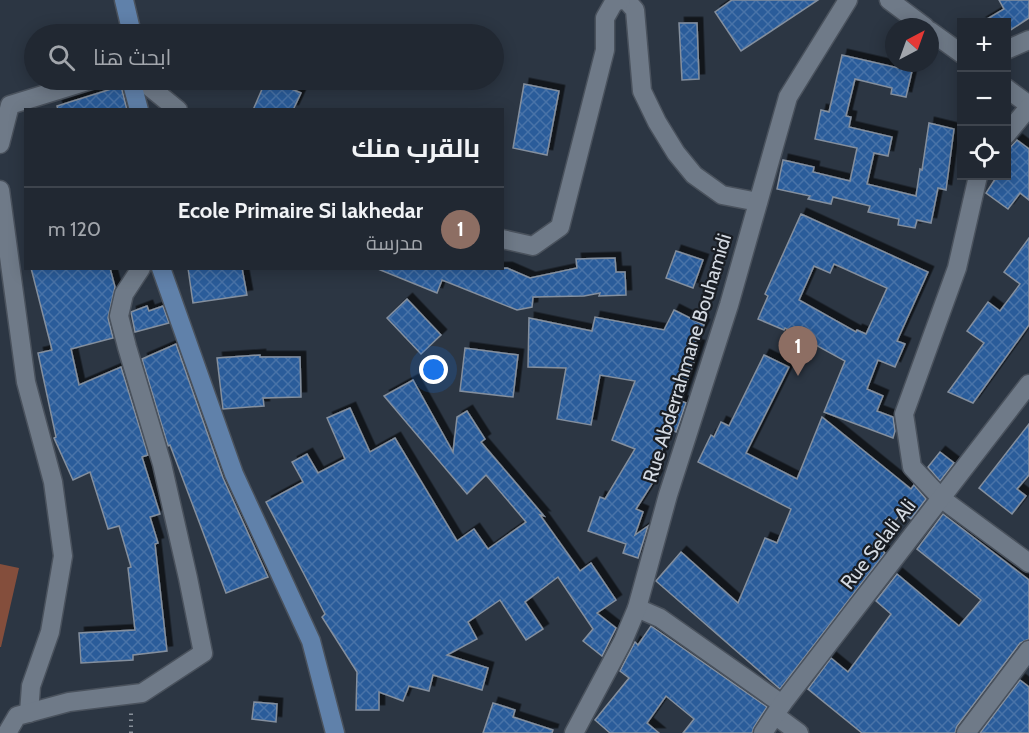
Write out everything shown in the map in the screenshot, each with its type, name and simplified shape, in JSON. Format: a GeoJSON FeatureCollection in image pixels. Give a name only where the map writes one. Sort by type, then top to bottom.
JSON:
{"type":"FeatureCollection","features":[{"type":"Feature","properties":{"kind":"street"},"geometry":{"type":"LineString","coordinates":[[124,0],[130,24]]}},
{"type":"Feature","properties":{"kind":"street"},"geometry":{"type":"LineString","coordinates":[[504,239],[533,246],[560,227],[605,50],[605,18],[614,2],[621,0]]}},
{"type":"Feature","properties":{"kind":"street"},"geometry":{"type":"LineString","coordinates":[[626,0],[635,10],[642,91],[676,153],[694,175],[722,195],[758,202]]}},
{"type":"Feature","properties":{"kind":"street","name":"Rue Abderrahmane Bouhamidi"},"geometry":{"type":"LineString","coordinates":[[574,733],[623,641],[637,608],[668,495],[729,305],[788,97],[848,0]]}},
{"type":"Feature","properties":{"kind":"street"},"geometry":{"type":"LineString","coordinates":[[889,0],[913,18]]}},
{"type":"Feature","properties":{"kind":"street"},"geometry":{"type":"LineString","coordinates":[[939,37],[957,50]]}},
{"type":"Feature","properties":{"kind":"street"},"geometry":{"type":"LineString","coordinates":[[1011,48],[1029,40]]}},
{"type":"Feature","properties":{"kind":"street"},"geometry":{"type":"LineString","coordinates":[[0,144],[10,105],[59,90]]}},
{"type":"Feature","properties":{"kind":"street"},"geometry":{"type":"LineString","coordinates":[[134,90],[138,108]]}},
{"type":"Feature","properties":{"kind":"street"},"geometry":{"type":"LineString","coordinates":[[153,90],[176,108]]}},
{"type":"Feature","properties":{"kind":"street"},"geometry":{"type":"LineString","coordinates":[[1011,92],[1029,106],[1011,129]]}},
{"type":"Feature","properties":{"kind":"street"},"geometry":{"type":"LineString","coordinates":[[977,180],[957,268],[904,414],[912,467],[942,499],[1029,563]]}},
{"type":"Feature","properties":{"kind":"street"},"geometry":{"type":"LineString","coordinates":[[0,190],[26,382],[53,482],[63,556],[50,632],[31,686],[29,713]]}},
{"type":"Feature","properties":{"kind":"street"},"geometry":{"type":"LineString","coordinates":[[7,733],[17,716],[69,702],[142,693],[203,653],[189,578],[162,464],[119,316],[124,294],[140,270]]}},
{"type":"Feature","properties":{"kind":"street"},"geometry":{"type":"LineString","coordinates":[[162,270],[234,474],[311,641],[335,733]]}},
{"type":"Feature","properties":{"kind":"street","name":"Rue Selali Ali"},"geometry":{"type":"LineString","coordinates":[[763,733],[1029,384]]}},
{"type":"Feature","properties":{"kind":"street"},"geometry":{"type":"LineString","coordinates":[[637,608],[660,618],[779,710],[799,733]]}},
{"type":"Feature","properties":{"kind":"street"},"geometry":{"type":"LineString","coordinates":[[966,733],[1029,650]]}},
{"type":"Feature","properties":{"kind":"shaded area"},"geometry":{"type":"Polygon","coordinates":[[[0,564],[19,568],[1,647],[0,647],[0,564]]]}},
{"type":"Feature","properties":{"kind":"building"},"geometry":{"type":"Polygon","coordinates":[[[732,0],[818,0],[741,51],[715,12],[732,0]]]}},
{"type":"Feature","properties":{"kind":"building"},"geometry":{"type":"Polygon","coordinates":[[[999,0],[1029,0],[1029,18],[1011,30],[1011,18],[989,18],[1004,9],[999,0]]]}},
{"type":"Feature","properties":{"kind":"building"},"geometry":{"type":"Polygon","coordinates":[[[679,23],[697,23],[699,79],[682,80],[679,23]]]}},
{"type":"Feature","properties":{"kind":"building"},"geometry":{"type":"Polygon","coordinates":[[[842,55],[885,65],[885,72],[912,72],[906,97],[891,94],[892,88],[855,79],[846,116],[851,117],[849,127],[892,137],[888,156],[874,153],[867,184],[916,196],[929,123],[954,129],[946,190],[938,188],[931,223],[917,220],[915,228],[898,225],[899,219],[868,212],[870,206],[833,197],[831,204],[808,199],[810,196],[777,189],[783,160],[814,167],[813,172],[850,181],[857,148],[815,139],[821,110],[829,112],[842,55]]]}},
{"type":"Feature","properties":{"kind":"building"},"geometry":{"type":"Polygon","coordinates":[[[524,84],[559,91],[547,155],[513,148],[524,84]]]}},
{"type":"Feature","properties":{"kind":"building"},"geometry":{"type":"Polygon","coordinates":[[[108,90],[122,90],[126,108],[58,108],[57,106],[108,90]]]}},
{"type":"Feature","properties":{"kind":"building"},"geometry":{"type":"Polygon","coordinates":[[[262,90],[294,90],[301,93],[294,108],[254,108],[262,90]]]}},
{"type":"Feature","properties":{"kind":"building"},"geometry":{"type":"Polygon","coordinates":[[[1017,140],[1029,149],[1029,200],[1020,193],[1008,209],[986,193],[994,180],[1011,180],[1011,147],[1017,140]]]}},
{"type":"Feature","properties":{"kind":"building"},"geometry":{"type":"Polygon","coordinates":[[[801,214],[928,272],[897,341],[905,344],[895,367],[878,360],[867,389],[883,396],[877,411],[893,417],[895,431],[893,438],[824,412],[845,361],[785,328],[784,330],[758,319],[768,296],[765,294],[801,214]],[[834,264],[830,273],[814,266],[799,300],[856,332],[857,330],[866,334],[887,288],[834,264]]]}},
{"type":"Feature","properties":{"kind":"building"},"geometry":{"type":"Polygon","coordinates":[[[1029,238],[1029,325],[973,403],[948,392],[984,343],[967,331],[988,302],[1000,311],[1020,284],[1004,272],[1029,238]]]}},
{"type":"Feature","properties":{"kind":"building"},"geometry":{"type":"Polygon","coordinates":[[[676,251],[703,260],[693,288],[666,278],[676,251]]]}},
{"type":"Feature","properties":{"kind":"building"},"geometry":{"type":"Polygon","coordinates":[[[615,258],[616,272],[625,272],[626,295],[599,296],[600,293],[584,296],[533,297],[532,307],[517,310],[442,280],[437,293],[380,270],[504,270],[507,268],[530,278],[577,268],[576,259],[615,258]]]}},
{"type":"Feature","properties":{"kind":"building"},"geometry":{"type":"Polygon","coordinates":[[[32,270],[111,270],[115,287],[108,318],[113,338],[71,349],[79,385],[121,367],[148,455],[142,457],[160,514],[150,517],[158,543],[155,544],[167,651],[133,655],[133,660],[81,663],[79,633],[135,630],[128,568],[131,567],[119,526],[108,529],[90,472],[73,480],[54,438],[56,437],[38,353],[52,350],[32,270]]]}},
{"type":"Feature","properties":{"kind":"building"},"geometry":{"type":"Polygon","coordinates":[[[188,270],[242,270],[247,295],[193,303],[188,270]]]}},
{"type":"Feature","properties":{"kind":"building"},"geometry":{"type":"Polygon","coordinates":[[[407,299],[441,335],[421,354],[387,318],[407,299]]]}},
{"type":"Feature","properties":{"kind":"building"},"geometry":{"type":"Polygon","coordinates":[[[147,306],[149,311],[163,306],[169,323],[135,332],[131,312],[147,306]]]}},
{"type":"Feature","properties":{"kind":"building"},"geometry":{"type":"Polygon","coordinates":[[[674,310],[704,325],[694,345],[699,346],[681,401],[686,403],[676,432],[670,429],[653,473],[657,476],[636,509],[643,512],[635,535],[648,526],[638,558],[623,553],[626,544],[588,531],[600,497],[605,499],[635,449],[612,440],[635,381],[600,375],[591,425],[557,419],[566,368],[528,367],[529,318],[592,331],[595,317],[664,330],[674,310]]]}},
{"type":"Feature","properties":{"kind":"building"},"geometry":{"type":"Polygon","coordinates":[[[176,344],[223,478],[268,577],[226,593],[170,445],[168,446],[142,359],[176,344]]]}},
{"type":"Feature","properties":{"kind":"building"},"geometry":{"type":"Polygon","coordinates":[[[465,348],[518,355],[513,397],[460,391],[465,348]]]}},
{"type":"Feature","properties":{"kind":"building"},"geometry":{"type":"Polygon","coordinates":[[[260,355],[260,357],[300,357],[301,397],[263,398],[264,406],[223,409],[217,358],[260,355]]]}},
{"type":"Feature","properties":{"kind":"building"},"geometry":{"type":"Polygon","coordinates":[[[764,355],[789,367],[746,453],[797,479],[822,417],[911,489],[914,485],[926,499],[911,519],[902,512],[876,544],[885,553],[780,689],[656,581],[681,552],[738,603],[765,538],[777,543],[791,509],[698,462],[711,435],[714,437],[721,422],[729,426],[764,355]]]}},
{"type":"Feature","properties":{"kind":"building"},"geometry":{"type":"Polygon","coordinates":[[[413,380],[453,452],[457,417],[467,411],[485,439],[481,442],[544,516],[540,515],[580,571],[591,563],[616,600],[597,613],[616,628],[602,656],[583,641],[593,629],[558,577],[525,602],[543,629],[526,640],[500,600],[468,622],[477,639],[447,655],[488,668],[482,690],[433,675],[429,691],[409,686],[403,701],[379,692],[379,710],[356,710],[357,672],[322,617],[325,614],[266,502],[303,482],[292,462],[307,454],[318,473],[345,459],[327,418],[350,408],[370,452],[395,438],[457,541],[474,529],[488,549],[526,522],[486,475],[467,494],[384,396],[413,380]]]}},
{"type":"Feature","properties":{"kind":"building"},"geometry":{"type":"Polygon","coordinates":[[[1029,424],[1029,475],[1017,489],[1026,496],[1012,514],[979,488],[1029,424]]]}},
{"type":"Feature","properties":{"kind":"building"},"geometry":{"type":"Polygon","coordinates":[[[940,452],[954,463],[940,481],[928,467],[940,452]]]}},
{"type":"Feature","properties":{"kind":"building"},"geometry":{"type":"Polygon","coordinates":[[[943,514],[1029,580],[1029,639],[1020,643],[957,726],[955,733],[862,733],[808,689],[831,658],[848,672],[891,614],[876,601],[897,574],[959,626],[981,600],[917,549],[943,514]]]}},
{"type":"Feature","properties":{"kind":"building"},"geometry":{"type":"Polygon","coordinates":[[[651,626],[767,707],[752,733],[683,733],[694,719],[666,696],[647,723],[659,733],[610,733],[595,720],[629,678],[620,671],[635,642],[638,645],[651,626]]]}},
{"type":"Feature","properties":{"kind":"building"},"geometry":{"type":"Polygon","coordinates":[[[1020,680],[1029,687],[1029,733],[980,733],[1020,680]]]}},
{"type":"Feature","properties":{"kind":"building"},"geometry":{"type":"Polygon","coordinates":[[[254,702],[277,704],[276,722],[252,719],[254,702]]]}},
{"type":"Feature","properties":{"kind":"building"},"geometry":{"type":"Polygon","coordinates":[[[493,703],[515,710],[513,717],[553,730],[552,733],[483,733],[493,703]]]}},
{"type":"Feature","properties":{"kind":"place","name":"Ecole Primaire Si lakhedar"},"geometry":{"type":"Point","coordinates":[798,376]}}]}
